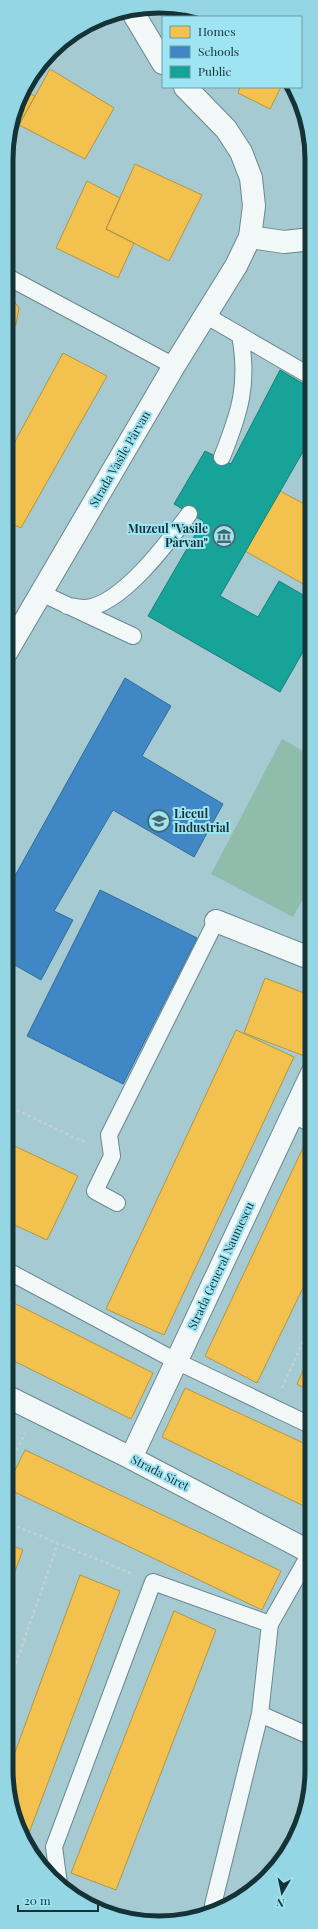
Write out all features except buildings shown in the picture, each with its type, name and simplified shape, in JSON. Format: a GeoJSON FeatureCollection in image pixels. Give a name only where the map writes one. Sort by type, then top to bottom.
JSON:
{"type":"FeatureCollection","features":[{"type":"Feature","properties":{"kind":"street"},"geometry":{"type":"LineString","coordinates":[[135,15],[162,61]]}},
{"type":"Feature","properties":{"kind":"street","name":"Strada Vasile Pârvan"},"geometry":{"type":"LineString","coordinates":[[13,641],[174,366],[236,266],[250,237],[254,206],[251,178],[241,152],[226,129],[186,88]]}},
{"type":"Feature","properties":{"kind":"street"},"geometry":{"type":"LineString","coordinates":[[250,237],[284,242],[305,240]]}},
{"type":"Feature","properties":{"kind":"street"},"geometry":{"type":"LineString","coordinates":[[216,921],[305,956]]}},
{"type":"Feature","properties":{"kind":"street","name":"Strada General Naumescu"},"geometry":{"type":"LineString","coordinates":[[131,1458],[176,1361],[302,1120],[305,1106]]}},
{"type":"Feature","properties":{"kind":"street","name":"Strada Siret"},"geometry":{"type":"LineString","coordinates":[[13,1400],[131,1458],[305,1549]]}},
{"type":"Feature","properties":{"kind":"lane"},"geometry":{"type":"LineString","coordinates":[[13,280],[174,366]]}},
{"type":"Feature","properties":{"kind":"lane"},"geometry":{"type":"LineString","coordinates":[[205,315],[305,373]]}},
{"type":"Feature","properties":{"kind":"lane"},"geometry":{"type":"LineString","coordinates":[[222,457],[235,425],[243,394],[244,359],[240,335]]}},
{"type":"Feature","properties":{"kind":"lane"},"geometry":{"type":"LineString","coordinates":[[66,606],[86,608],[101,603],[119,592],[139,576],[163,550],[189,514]]}},
{"type":"Feature","properties":{"kind":"lane"},"geometry":{"type":"LineString","coordinates":[[41,593],[133,636]]}},
{"type":"Feature","properties":{"kind":"lane"},"geometry":{"type":"LineString","coordinates":[[117,1203],[95,1192],[112,1156],[109,1135],[216,921]]}},
{"type":"Feature","properties":{"kind":"lane"},"geometry":{"type":"LineString","coordinates":[[13,1274],[176,1361],[305,1423]]}},
{"type":"Feature","properties":{"kind":"lane"},"geometry":{"type":"LineString","coordinates":[[213,1905],[260,1714],[270,1624],[305,1563]]}},
{"type":"Feature","properties":{"kind":"lane"},"geometry":{"type":"LineString","coordinates":[[58,1875],[54,1847],[154,1582],[270,1624]]}},
{"type":"Feature","properties":{"kind":"lane"},"geometry":{"type":"LineString","coordinates":[[260,1714],[305,1733]]}},
{"type":"Feature","properties":{"kind":"path"},"geometry":{"type":"LineString","coordinates":[[13,1108],[82,1141],[109,1135]]}},
{"type":"Feature","properties":{"kind":"path"},"geometry":{"type":"LineString","coordinates":[[273,1407],[305,1336]]}},
{"type":"Feature","properties":{"kind":"path"},"geometry":{"type":"LineString","coordinates":[[13,1458],[36,1411]]}},
{"type":"Feature","properties":{"kind":"path"},"geometry":{"type":"LineString","coordinates":[[13,1525],[154,1582]]}},
{"type":"Feature","properties":{"kind":"path"},"geometry":{"type":"LineString","coordinates":[[13,1672],[58,1543]]}},
{"type":"Feature","properties":{"kind":"path"},"geometry":{"type":"LineString","coordinates":[[99,1903],[123,1911]]}},
{"type":"Feature","properties":{"kind":"green space"},"geometry":{"type":"Polygon","coordinates":[[[282,739],[305,752],[305,896],[293,917],[211,874],[282,739]]]}},
{"type":"Feature","properties":{"kind":"place","name":"Muzeul \"Vasile Pârvan\""},"geometry":{"type":"Point","coordinates":[224,536]}},
{"type":"Feature","properties":{"kind":"place","name":"Liceul Industrial"},"geometry":{"type":"Point","coordinates":[159,821]}}]}
